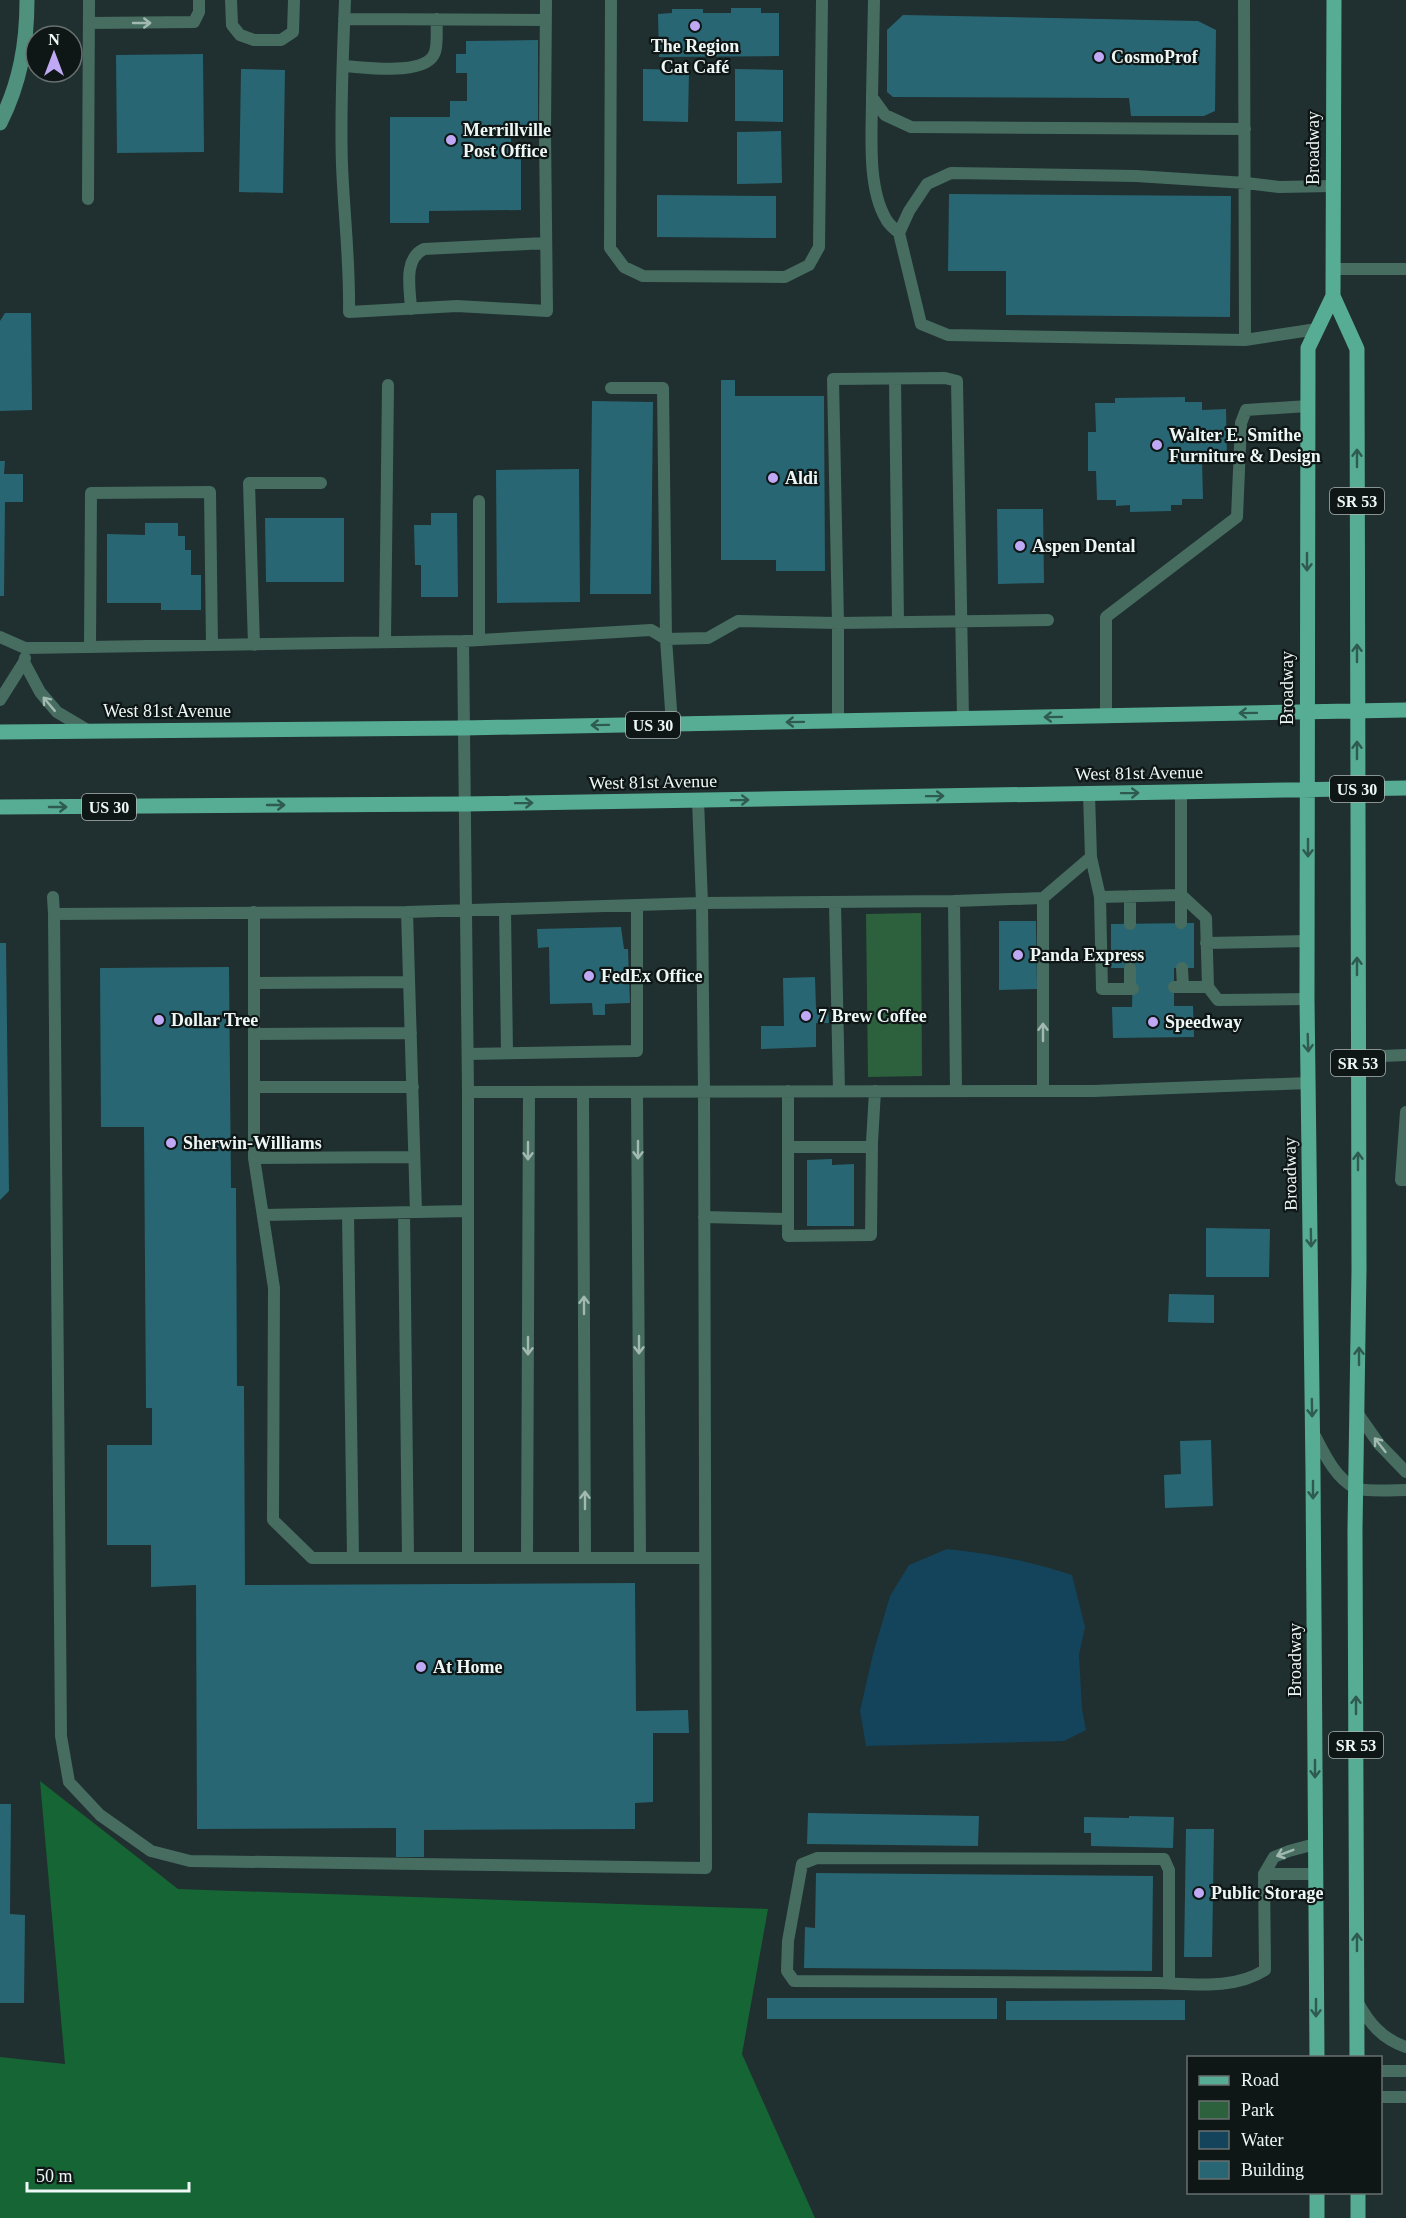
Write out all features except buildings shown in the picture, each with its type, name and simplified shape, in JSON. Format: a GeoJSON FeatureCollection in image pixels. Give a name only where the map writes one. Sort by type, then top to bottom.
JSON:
{"type":"FeatureCollection","features":[{"type":"Feature","properties":{"kind":"main road","name":"Broadway"},"geometry":{"type":"LineString","coordinates":[[1317,2056],[1307,999],[1308,348],[1333,297],[1334,0]]}},
{"type":"Feature","properties":{"kind":"main road","name":"Broadway"},"geometry":{"type":"LineString","coordinates":[[1333,297],[1357,349],[1357,2056]]}},
{"type":"Feature","properties":{"kind":"main road","name":"US 30"},"geometry":{"type":"LineString","coordinates":[[1306,712],[1406,710]]}},
{"type":"Feature","properties":{"kind":"main road","name":"West 81st Avenue"},"geometry":{"type":"LineString","coordinates":[[0,732],[463,728],[1306,712]]}},
{"type":"Feature","properties":{"kind":"main road","name":"US 30"},"geometry":{"type":"LineString","coordinates":[[1307,790],[1406,788]]}},
{"type":"Feature","properties":{"kind":"main road","name":"West 81st Avenue"},"geometry":{"type":"LineString","coordinates":[[0,807],[465,804],[1307,790]]}},
{"type":"Feature","properties":{"kind":"main road"},"geometry":{"type":"LineString","coordinates":[[1317,2194],[1317,2218]]}},
{"type":"Feature","properties":{"kind":"main road"},"geometry":{"type":"LineString","coordinates":[[1358,2194],[1358,2218]]}},
{"type":"Feature","properties":{"kind":"street"},"geometry":{"type":"LineString","coordinates":[[0,123],[15,88],[23,58],[27,0]]}},
{"type":"Feature","properties":{"kind":"lane"},"geometry":{"type":"LineString","coordinates":[[88,199],[89,0]]}},
{"type":"Feature","properties":{"kind":"lane"},"geometry":{"type":"LineString","coordinates":[[89,23],[194,22],[199,12],[199,0]]}},
{"type":"Feature","properties":{"kind":"lane"},"geometry":{"type":"LineString","coordinates":[[231,0],[232,25],[240,35],[254,40],[281,40],[293,32],[294,0]]}},
{"type":"Feature","properties":{"kind":"lane"},"geometry":{"type":"LineString","coordinates":[[345,0],[342,165],[350,268],[349,312],[457,306],[547,310],[546,0]]}},
{"type":"Feature","properties":{"kind":"lane"},"geometry":{"type":"LineString","coordinates":[[611,0],[610,248],[624,267],[643,276],[786,277],[809,266],[819,247],[822,0]]}},
{"type":"Feature","properties":{"kind":"lane"},"geometry":{"type":"LineString","coordinates":[[874,0],[872,97],[874,176],[879,200],[887,220],[899,233],[921,324],[948,335],[1245,340],[1317,329]]}},
{"type":"Feature","properties":{"kind":"lane"},"geometry":{"type":"LineString","coordinates":[[1244,0],[1245,340]]}},
{"type":"Feature","properties":{"kind":"lane"},"geometry":{"type":"LineString","coordinates":[[344,19],[546,20]]}},
{"type":"Feature","properties":{"kind":"lane"},"geometry":{"type":"LineString","coordinates":[[343,66],[407,69],[427,63],[435,53],[437,20]]}},
{"type":"Feature","properties":{"kind":"lane"},"geometry":{"type":"LineString","coordinates":[[872,97],[885,115],[910,127],[1245,129]]}},
{"type":"Feature","properties":{"kind":"lane"},"geometry":{"type":"LineString","coordinates":[[899,233],[909,211],[927,184],[951,174],[1136,176],[1280,187],[1333,186]]}},
{"type":"Feature","properties":{"kind":"lane"},"geometry":{"type":"LineString","coordinates":[[411,309],[410,269],[411,259],[416,252],[447,247],[546,243]]}},
{"type":"Feature","properties":{"kind":"lane"},"geometry":{"type":"LineString","coordinates":[[1334,269],[1406,269]]}},
{"type":"Feature","properties":{"kind":"lane"},"geometry":{"type":"LineString","coordinates":[[838,721],[833,380],[945,378],[957,381],[963,718]]}},
{"type":"Feature","properties":{"kind":"lane"},"geometry":{"type":"LineString","coordinates":[[895,379],[898,622]]}},
{"type":"Feature","properties":{"kind":"lane"},"geometry":{"type":"LineString","coordinates":[[385,641],[388,385]]}},
{"type":"Feature","properties":{"kind":"lane"},"geometry":{"type":"LineString","coordinates":[[610,388],[663,388],[666,639],[672,724]]}},
{"type":"Feature","properties":{"kind":"lane"},"geometry":{"type":"LineString","coordinates":[[1106,716],[1106,617],[1237,517],[1241,423],[1246,410],[1308,406]]}},
{"type":"Feature","properties":{"kind":"lane"},"geometry":{"type":"LineString","coordinates":[[254,645],[249,483],[321,483]]}},
{"type":"Feature","properties":{"kind":"lane"},"geometry":{"type":"LineString","coordinates":[[90,647],[91,493],[210,492],[212,645]]}},
{"type":"Feature","properties":{"kind":"lane"},"geometry":{"type":"LineString","coordinates":[[479,501],[479,639]]}},
{"type":"Feature","properties":{"kind":"lane"},"geometry":{"type":"LineString","coordinates":[[0,637],[25,648],[463,640],[651,630],[666,639],[708,638],[738,621],[1048,620]]}},
{"type":"Feature","properties":{"kind":"lane"},"geometry":{"type":"LineString","coordinates":[[463,640],[468,1054],[468,1558]]}},
{"type":"Feature","properties":{"kind":"lane"},"geometry":{"type":"LineString","coordinates":[[0,700],[24,662],[25,648]]}},
{"type":"Feature","properties":{"kind":"lane"},"geometry":{"type":"LineString","coordinates":[[24,662],[40,692],[57,712],[89,731]]}},
{"type":"Feature","properties":{"kind":"lane"},"geometry":{"type":"LineString","coordinates":[[1181,792],[1181,923]]}},
{"type":"Feature","properties":{"kind":"lane"},"geometry":{"type":"LineString","coordinates":[[1089,794],[1091,857],[1100,897],[1102,989],[1131,988],[1130,968]]}},
{"type":"Feature","properties":{"kind":"lane"},"geometry":{"type":"LineString","coordinates":[[53,897],[61,1736],[69,1782],[100,1815],[151,1851],[190,1861],[706,1868],[704,1091],[702,903],[698,800]]}},
{"type":"Feature","properties":{"kind":"lane"},"geometry":{"type":"LineString","coordinates":[[54,914],[407,912],[702,903],[1043,898],[1091,857]]}},
{"type":"Feature","properties":{"kind":"lane"},"geometry":{"type":"LineString","coordinates":[[1100,897],[1181,895],[1206,918],[1208,987],[1218,1000],[1307,999]]}},
{"type":"Feature","properties":{"kind":"lane"},"geometry":{"type":"LineString","coordinates":[[1130,896],[1130,924]]}},
{"type":"Feature","properties":{"kind":"lane"},"geometry":{"type":"LineString","coordinates":[[1043,898],[1043,1091]]}},
{"type":"Feature","properties":{"kind":"lane"},"geometry":{"type":"LineString","coordinates":[[954,901],[956,1091]]}},
{"type":"Feature","properties":{"kind":"lane"},"geometry":{"type":"LineString","coordinates":[[835,902],[839,1091]]}},
{"type":"Feature","properties":{"kind":"lane"},"geometry":{"type":"LineString","coordinates":[[468,1054],[637,1051],[637,905]]}},
{"type":"Feature","properties":{"kind":"lane"},"geometry":{"type":"LineString","coordinates":[[505,910],[507,1053]]}},
{"type":"Feature","properties":{"kind":"lane"},"geometry":{"type":"LineString","coordinates":[[254,912],[254,1158],[274,1288],[273,1520],[312,1558],[705,1558]]}},
{"type":"Feature","properties":{"kind":"lane"},"geometry":{"type":"LineString","coordinates":[[407,912],[414,1157],[410,1212],[408,1558]]}},
{"type":"Feature","properties":{"kind":"lane"},"geometry":{"type":"LineString","coordinates":[[1206,944],[1308,941]]}},
{"type":"Feature","properties":{"kind":"lane"},"geometry":{"type":"LineString","coordinates":[[1182,968],[1178,987],[1208,987]]}},
{"type":"Feature","properties":{"kind":"lane"},"geometry":{"type":"LineString","coordinates":[[254,983],[409,982]]}},
{"type":"Feature","properties":{"kind":"lane"},"geometry":{"type":"LineString","coordinates":[[254,1034],[411,1033]]}},
{"type":"Feature","properties":{"kind":"lane"},"geometry":{"type":"LineString","coordinates":[[1358,1058],[1406,1055]]}},
{"type":"Feature","properties":{"kind":"lane"},"geometry":{"type":"LineString","coordinates":[[468,1092],[1093,1091],[1309,1083]]}},
{"type":"Feature","properties":{"kind":"lane"},"geometry":{"type":"LineString","coordinates":[[254,1087],[412,1087]]}},
{"type":"Feature","properties":{"kind":"lane"},"geometry":{"type":"LineString","coordinates":[[789,1091],[789,1236],[872,1235],[872,1147],[875,1091]]}},
{"type":"Feature","properties":{"kind":"lane"},"geometry":{"type":"LineString","coordinates":[[527,1558],[529,1092]]}},
{"type":"Feature","properties":{"kind":"lane"},"geometry":{"type":"LineString","coordinates":[[583,1092],[585,1558]]}},
{"type":"Feature","properties":{"kind":"lane"},"geometry":{"type":"LineString","coordinates":[[637,1092],[640,1558]]}},
{"type":"Feature","properties":{"kind":"lane"},"geometry":{"type":"LineString","coordinates":[[1406,1112],[1401,1180],[1406,1180]]}},
{"type":"Feature","properties":{"kind":"lane"},"geometry":{"type":"LineString","coordinates":[[789,1147],[872,1147]]}},
{"type":"Feature","properties":{"kind":"lane"},"geometry":{"type":"LineString","coordinates":[[254,1158],[414,1157]]}},
{"type":"Feature","properties":{"kind":"lane"},"geometry":{"type":"LineString","coordinates":[[262,1215],[468,1211]]}},
{"type":"Feature","properties":{"kind":"lane"},"geometry":{"type":"LineString","coordinates":[[348,1214],[353,1558]]}},
{"type":"Feature","properties":{"kind":"lane"},"geometry":{"type":"LineString","coordinates":[[704,1217],[789,1219]]}},
{"type":"Feature","properties":{"kind":"lane"},"geometry":{"type":"LineString","coordinates":[[1358,1414],[1379,1444],[1406,1472]]}},
{"type":"Feature","properties":{"kind":"lane"},"geometry":{"type":"LineString","coordinates":[[1312,1431],[1328,1461],[1356,1489],[1406,1490]]}},
{"type":"Feature","properties":{"kind":"lane"},"geometry":{"type":"LineString","coordinates":[[1169,1983],[1169,1870],[1164,1859],[817,1858],[801,1864],[788,1941],[787,1971],[794,1981],[1208,1985],[1254,1977],[1265,1970],[1264,1874],[1274,1857],[1315,1844]]}},
{"type":"Feature","properties":{"kind":"lane"},"geometry":{"type":"LineString","coordinates":[[1264,1874],[1316,1874]]}},
{"type":"Feature","properties":{"kind":"lane"},"geometry":{"type":"LineString","coordinates":[[1357,2001],[1367,2020],[1376,2029],[1396,2044],[1406,2048]]}},
{"type":"Feature","properties":{"kind":"lane"},"geometry":{"type":"LineString","coordinates":[[1382,2071],[1406,2071]]}},
{"type":"Feature","properties":{"kind":"lane"},"geometry":{"type":"LineString","coordinates":[[1382,2097],[1406,2097]]}},
{"type":"Feature","properties":{"kind":"green space"},"geometry":{"type":"Polygon","coordinates":[[[921,913],[922,1076],[868,1077],[866,914],[921,913]]]}},
{"type":"Feature","properties":{"kind":"green space"},"geometry":{"type":"Polygon","coordinates":[[[40,1781],[178,1889],[768,1909],[742,2054],[815,2218],[0,2218],[0,2057],[65,2064],[40,1781]]]}},
{"type":"Feature","properties":{"kind":"water"},"geometry":{"type":"Polygon","coordinates":[[[947,1549],[1011,1559],[1072,1575],[1085,1627],[1079,1655],[1082,1709],[1086,1730],[1064,1741],[866,1746],[860,1711],[873,1654],[890,1596],[909,1565],[947,1549]]]}},
{"type":"Feature","properties":{"kind":"place","name":"The Region Cat Café"},"geometry":{"type":"Point","coordinates":[695,26]}},
{"type":"Feature","properties":{"kind":"place","name":"CosmoProf"},"geometry":{"type":"Point","coordinates":[1099,57]}},
{"type":"Feature","properties":{"kind":"place","name":"Merrillville Post Office"},"geometry":{"type":"Point","coordinates":[451,140]}},
{"type":"Feature","properties":{"kind":"place","name":"Walter E. Smithe Furniture & Design"},"geometry":{"type":"Point","coordinates":[1157,445]}},
{"type":"Feature","properties":{"kind":"place","name":"Aldi"},"geometry":{"type":"Point","coordinates":[773,478]}},
{"type":"Feature","properties":{"kind":"place","name":"Aspen Dental"},"geometry":{"type":"Point","coordinates":[1020,546]}},
{"type":"Feature","properties":{"kind":"place","name":"Panda Express"},"geometry":{"type":"Point","coordinates":[1018,955]}},
{"type":"Feature","properties":{"kind":"place","name":"FedEx Office"},"geometry":{"type":"Point","coordinates":[589,976]}},
{"type":"Feature","properties":{"kind":"place","name":"7 Brew Coffee"},"geometry":{"type":"Point","coordinates":[806,1016]}},
{"type":"Feature","properties":{"kind":"place","name":"Dollar Tree"},"geometry":{"type":"Point","coordinates":[159,1020]}},
{"type":"Feature","properties":{"kind":"place","name":"Speedway"},"geometry":{"type":"Point","coordinates":[1153,1022]}},
{"type":"Feature","properties":{"kind":"place","name":"Sherwin-Williams"},"geometry":{"type":"Point","coordinates":[171,1143]}},
{"type":"Feature","properties":{"kind":"place","name":"At Home"},"geometry":{"type":"Point","coordinates":[421,1667]}},
{"type":"Feature","properties":{"kind":"place","name":"Public Storage"},"geometry":{"type":"Point","coordinates":[1199,1893]}}]}
